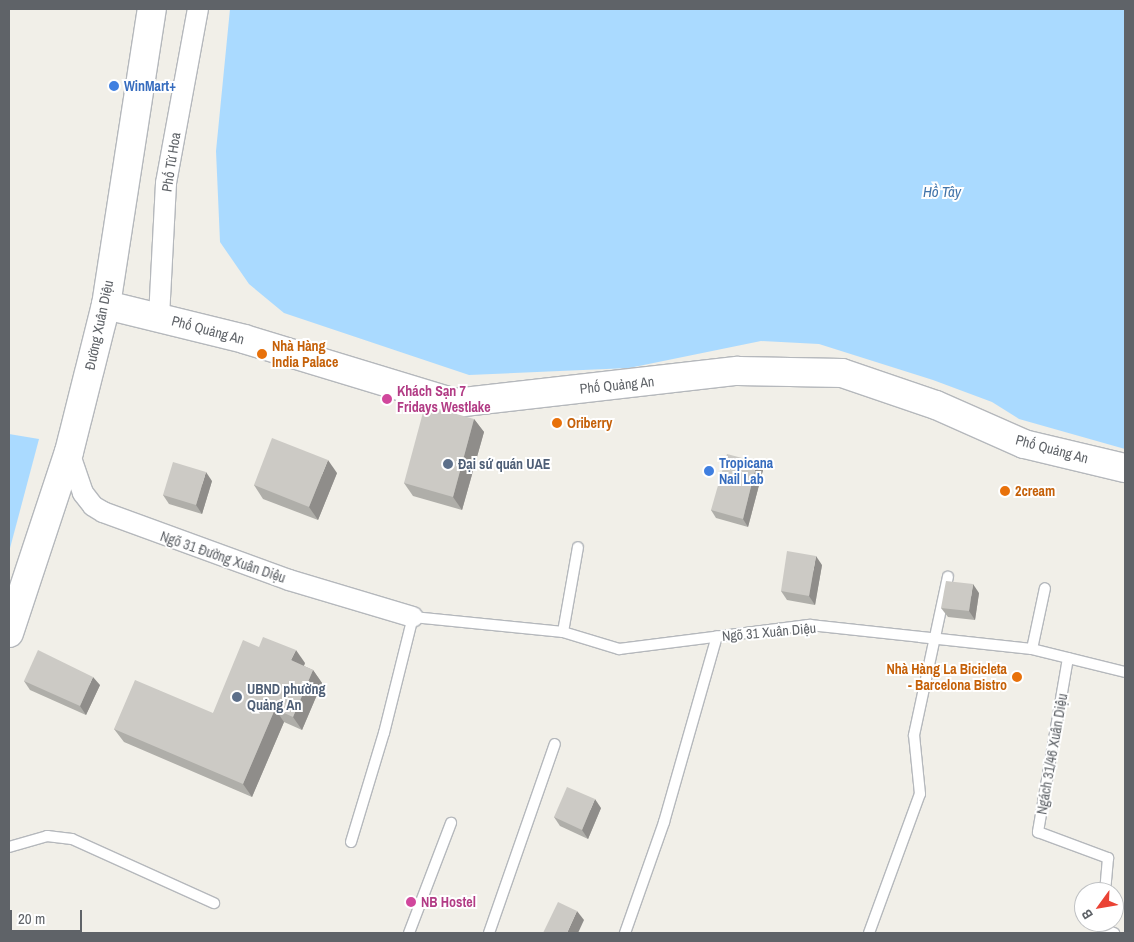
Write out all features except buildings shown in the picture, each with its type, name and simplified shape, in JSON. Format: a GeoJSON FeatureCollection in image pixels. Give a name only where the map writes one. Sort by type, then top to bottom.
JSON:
{"type":"FeatureCollection","features":[{"type":"Feature","properties":{"kind":"street","name":"Đường Xuân Diệu"},"geometry":{"type":"LineString","coordinates":[[9,633],[69,452],[106,305],[152,9]]}},
{"type":"Feature","properties":{"kind":"street","name":"Phố Từ Hoa"},"geometry":{"type":"LineString","coordinates":[[159,317],[166,183],[198,9]]}},
{"type":"Feature","properties":{"kind":"street","name":"Phố Quảng An"},"geometry":{"type":"LineString","coordinates":[[106,305],[244,339],[455,403],[738,371],[842,373],[936,405],[1024,444],[1125,468]]}},
{"type":"Feature","properties":{"kind":"street","name":"Ngõ 31 Đường Xuân Diệu"},"geometry":{"type":"LineString","coordinates":[[69,452],[83,493],[93,506],[103,512],[289,580],[413,617]]}},
{"type":"Feature","properties":{"kind":"lane"},"geometry":{"type":"LineString","coordinates":[[563,632],[578,547]]}},
{"type":"Feature","properties":{"kind":"lane"},"geometry":{"type":"LineString","coordinates":[[869,933],[920,794],[914,735],[948,576]]}},
{"type":"Feature","properties":{"kind":"lane"},"geometry":{"type":"LineString","coordinates":[[1032,649],[1045,588]]}},
{"type":"Feature","properties":{"kind":"lane","name":"Ngõ 31 Xuân Diệu"},"geometry":{"type":"LineString","coordinates":[[413,617],[563,632],[619,649],[810,625],[1032,649],[1125,672]]}},
{"type":"Feature","properties":{"kind":"lane"},"geometry":{"type":"LineString","coordinates":[[351,842],[384,733],[413,617]]}},
{"type":"Feature","properties":{"kind":"lane"},"geometry":{"type":"LineString","coordinates":[[625,933],[664,822],[717,636]]}},
{"type":"Feature","properties":{"kind":"lane","name":"Ngách 31/46 Xuân Diệu"},"geometry":{"type":"LineString","coordinates":[[1068,658],[1038,832],[1108,858],[1106,882]]}},
{"type":"Feature","properties":{"kind":"lane"},"geometry":{"type":"LineString","coordinates":[[489,933],[555,744]]}},
{"type":"Feature","properties":{"kind":"lane"},"geometry":{"type":"LineString","coordinates":[[409,933],[451,823]]}},
{"type":"Feature","properties":{"kind":"lane"},"geometry":{"type":"LineString","coordinates":[[9,847],[47,836],[72,839],[214,903]]}},
{"type":"Feature","properties":{"kind":"water","name":"Hồ Tây"},"geometry":{"type":"Polygon","coordinates":[[[230,9],[1125,9],[1125,449],[1019,419],[992,402],[933,380],[819,344],[761,341],[629,368],[469,375],[284,313],[249,284],[220,242],[216,151],[230,9]]]}},
{"type":"Feature","properties":{"kind":"water"},"geometry":{"type":"Polygon","coordinates":[[[9,434],[39,439],[9,552],[9,434]]]}},
{"type":"Feature","properties":{"kind":"place","name":"WinMart+"},"geometry":{"type":"Point","coordinates":[114,86]}},
{"type":"Feature","properties":{"kind":"place","name":"Nhà Hàng India Palace"},"geometry":{"type":"Point","coordinates":[262,354]}},
{"type":"Feature","properties":{"kind":"place","name":"Khách Sạn 7 Fridays Westlake"},"geometry":{"type":"Point","coordinates":[387,399]}},
{"type":"Feature","properties":{"kind":"place","name":"Oriberry"},"geometry":{"type":"Point","coordinates":[557,423]}},
{"type":"Feature","properties":{"kind":"place","name":"Đại sứ quán UAE"},"geometry":{"type":"Point","coordinates":[448,464]}},
{"type":"Feature","properties":{"kind":"place","name":"Tropicana Nail Lab"},"geometry":{"type":"Point","coordinates":[709,471]}},
{"type":"Feature","properties":{"kind":"place","name":"2cream"},"geometry":{"type":"Point","coordinates":[1005,491]}},
{"type":"Feature","properties":{"kind":"place","name":"Nhà Hàng La Bicicleta - Barcelona Bistro"},"geometry":{"type":"Point","coordinates":[1017,677]}},
{"type":"Feature","properties":{"kind":"place","name":"UBND phường Quảng An"},"geometry":{"type":"Point","coordinates":[237,697]}},
{"type":"Feature","properties":{"kind":"place","name":"NB Hostel"},"geometry":{"type":"Point","coordinates":[411,902]}}]}
